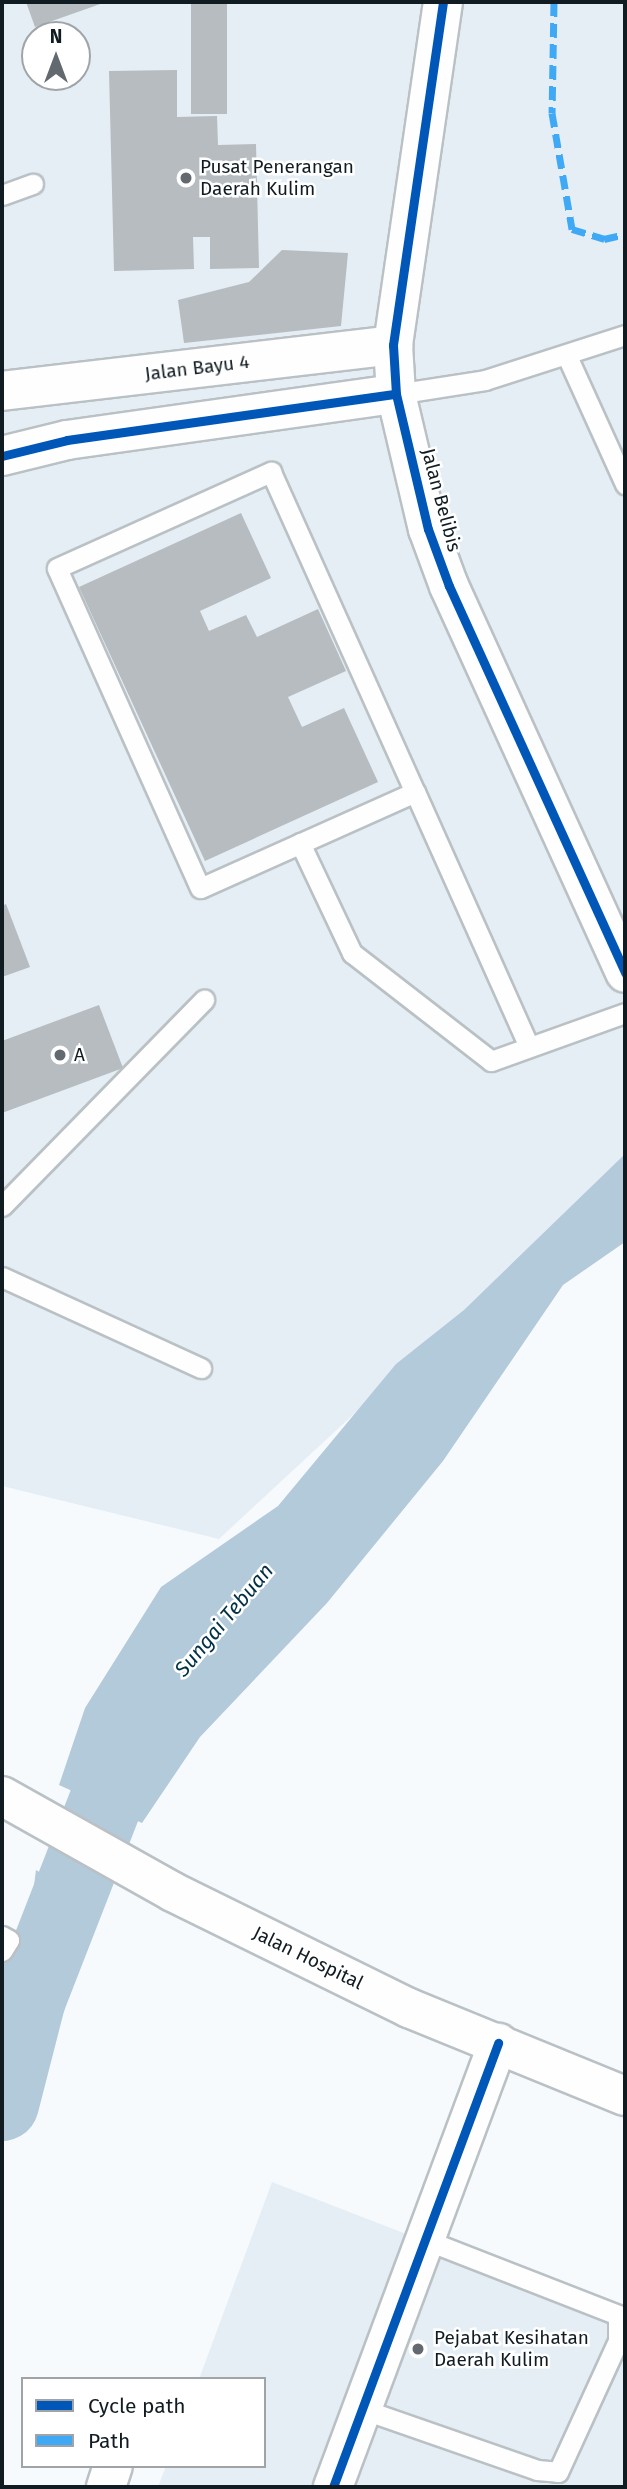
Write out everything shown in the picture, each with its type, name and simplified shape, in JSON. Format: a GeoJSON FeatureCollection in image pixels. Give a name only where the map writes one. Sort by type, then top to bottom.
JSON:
{"type":"FeatureCollection","features":[{"type":"Feature","properties":{"kind":"street","name":"Jalan Belibis"},"geometry":{"type":"LineString","coordinates":[[443,2],[393,345],[396,394],[428,529],[449,586],[615,921],[625,973]]}},
{"type":"Feature","properties":{"kind":"street","name":"Jalan Bayu 4"},"geometry":{"type":"LineString","coordinates":[[2,391],[393,345]]}},
{"type":"Feature","properties":{"kind":"street"},"geometry":{"type":"LineString","coordinates":[[2,456],[67,440],[396,394]]}},
{"type":"Feature","properties":{"kind":"street","name":"Jalan Hospital"},"geometry":{"type":"LineString","coordinates":[[2,1796],[173,1892],[409,2008],[625,2096]]}},
{"type":"Feature","properties":{"kind":"street"},"geometry":{"type":"LineString","coordinates":[[333,2487],[498,2043]]}},
{"type":"Feature","properties":{"kind":"street"},"geometry":{"type":"LineString","coordinates":[[106,2487],[112,2468]]}},
{"type":"Feature","properties":{"kind":"lane"},"geometry":{"type":"LineString","coordinates":[[2,195],[33,184]]}},
{"type":"Feature","properties":{"kind":"lane"},"geometry":{"type":"LineString","coordinates":[[396,394],[485,380],[568,356],[625,335]]}},
{"type":"Feature","properties":{"kind":"lane"},"geometry":{"type":"LineString","coordinates":[[568,356],[625,484]]}},
{"type":"Feature","properties":{"kind":"lane"},"geometry":{"type":"LineString","coordinates":[[415,792],[200,888],[57,568],[271,472],[415,792],[529,1047]]}},
{"type":"Feature","properties":{"kind":"lane"},"geometry":{"type":"LineString","coordinates":[[300,843],[352,953],[491,1061],[625,1013]]}},
{"type":"Feature","properties":{"kind":"lane"},"geometry":{"type":"LineString","coordinates":[[2,1206],[204,1000]]}},
{"type":"Feature","properties":{"kind":"lane"},"geometry":{"type":"LineString","coordinates":[[2,1277],[201,1368]]}},
{"type":"Feature","properties":{"kind":"lane"},"geometry":{"type":"LineString","coordinates":[[2,1936],[9,1940],[2,1951]]}},
{"type":"Feature","properties":{"kind":"lane"},"geometry":{"type":"LineString","coordinates":[[362,2409],[537,2470],[558,2472],[618,2341],[618,2315],[426,2240]]}},
{"type":"Feature","properties":{"kind":"shaded area"},"geometry":{"type":"Polygon","coordinates":[[[2,2],[625,2],[625,1163],[219,1539],[2,1486],[2,2]]]}},
{"type":"Feature","properties":{"kind":"shaded area","name":"Pejabat Kesihatan Daerah Kulim"},"geometry":{"type":"Polygon","coordinates":[[[272,2182],[625,2319],[625,2487],[158,2487],[165,2468],[266,2468],[266,2377],[200,2377],[272,2182]]]}},
{"type":"Feature","properties":{"kind":"water"},"geometry":{"type":"Polygon","coordinates":[[[625,1154],[625,1242],[563,1285],[443,1461],[327,1603],[200,1737],[142,1823],[59,1785],[85,1708],[161,1587],[278,1506],[396,1364],[464,1310],[625,1154]]]}},
{"type":"Feature","properties":{"kind":"water"},"geometry":{"type":"Polygon","coordinates":[[[36,1870],[84,1900],[29,1999],[2,2086],[2,1977],[28,1932],[36,1870]]]}},
{"type":"Feature","properties":{"kind":"building"},"geometry":{"type":"Polygon","coordinates":[[[26,2],[106,2],[52,21],[33,21],[26,2]]]}},
{"type":"Feature","properties":{"kind":"building"},"geometry":{"type":"Polygon","coordinates":[[[191,2],[227,2],[227,114],[191,114],[191,2]]]}},
{"type":"Feature","properties":{"kind":"building"},"geometry":{"type":"Polygon","coordinates":[[[177,70],[177,117],[217,116],[218,145],[256,144],[259,268],[210,269],[210,237],[193,237],[194,269],[114,271],[109,71],[177,70]]]}},
{"type":"Feature","properties":{"kind":"building"},"geometry":{"type":"Polygon","coordinates":[[[282,250],[348,253],[341,326],[184,343],[178,300],[249,282],[282,250]]]}},
{"type":"Feature","properties":{"kind":"building"},"geometry":{"type":"Polygon","coordinates":[[[241,513],[271,578],[200,611],[209,631],[246,615],[257,637],[318,609],[346,671],[288,697],[302,727],[344,708],[378,782],[205,861],[79,587],[241,513]]]}},
{"type":"Feature","properties":{"kind":"building"},"geometry":{"type":"Polygon","coordinates":[[[6,904],[30,967],[2,977],[2,906],[6,904]]]}},
{"type":"Feature","properties":{"kind":"building","name":"A"},"geometry":{"type":"Polygon","coordinates":[[[99,1005],[123,1068],[2,1113],[2,1041],[99,1005]]]}},
{"type":"Feature","properties":{"kind":"waterway","name":"Sungai Tebuan"},"geometry":{"type":"LineString","coordinates":[[2,2104],[29,1999],[112,1786],[152,1716]]}},
{"type":"Feature","properties":{"kind":"marked path"},"geometry":{"type":"LineString","coordinates":[[554,2],[552,113],[572,229],[604,239],[625,234]]}},
{"type":"Feature","properties":{"kind":"cycle path"},"geometry":{"type":"LineString","coordinates":[[443,2],[393,345],[396,394],[428,529],[449,586],[625,973]]}},
{"type":"Feature","properties":{"kind":"cycle path"},"geometry":{"type":"LineString","coordinates":[[2,456],[67,440],[396,394]]}},
{"type":"Feature","properties":{"kind":"cycle path"},"geometry":{"type":"LineString","coordinates":[[333,2487],[498,2043]]}},
{"type":"Feature","properties":{"kind":"place","name":"Pusat Penerangan Daerah Kulim"},"geometry":{"type":"Point","coordinates":[186,178]}},
{"type":"Feature","properties":{"kind":"place","name":"A"},"geometry":{"type":"Point","coordinates":[60,1055]}},
{"type":"Feature","properties":{"kind":"place","name":"Pejabat Kesihatan Daerah Kulim"},"geometry":{"type":"Point","coordinates":[418,2349]}}]}
